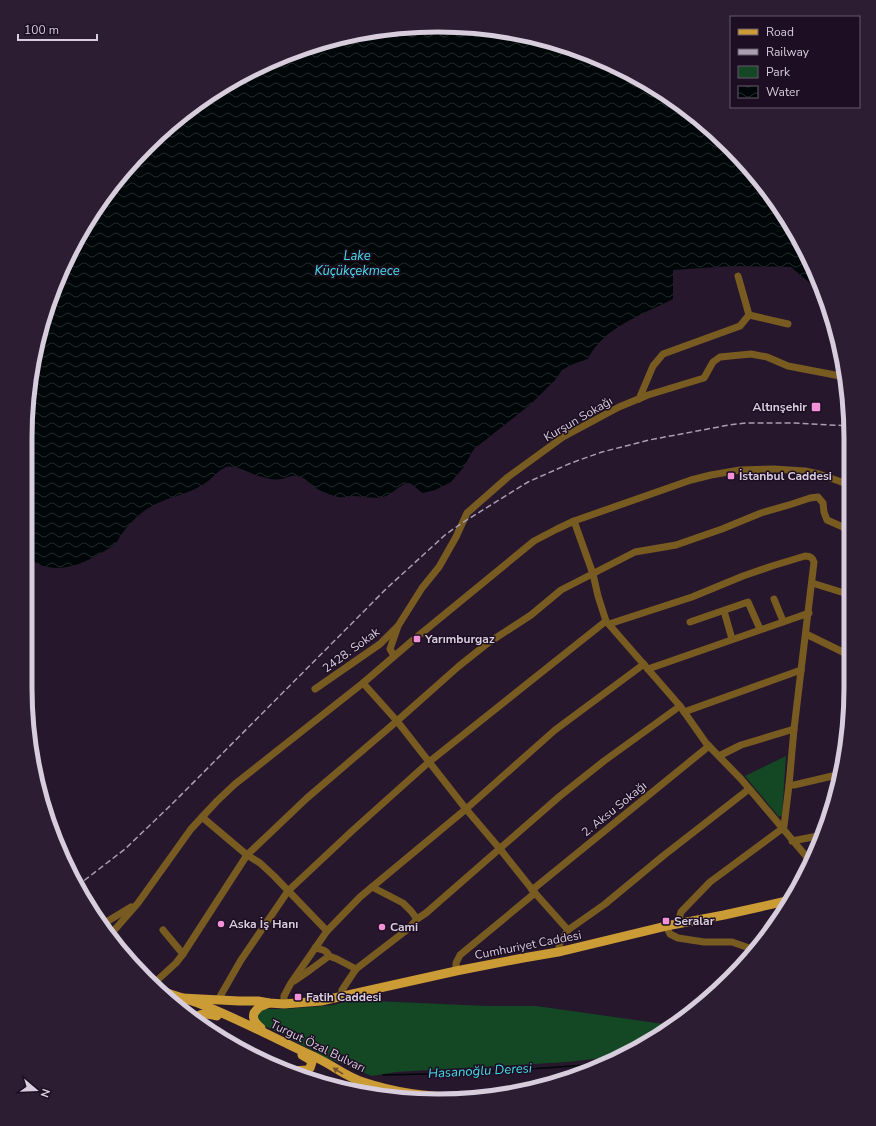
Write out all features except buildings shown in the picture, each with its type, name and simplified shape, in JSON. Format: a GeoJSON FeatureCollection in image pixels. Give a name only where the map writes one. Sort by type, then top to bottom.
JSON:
{"type":"FeatureCollection","features":[{"type":"Feature","properties":{"kind":"main road","name":"Cumhuriyet Caddesi"},"geometry":{"type":"LineString","coordinates":[[182,998],[284,1004],[321,1002],[456,971],[558,952],[666,926],[783,902]]}},
{"type":"Feature","properties":{"kind":"main road","name":"Turgut Özal Bulvarı"},"geometry":{"type":"LineString","coordinates":[[172,995],[199,1004],[253,1027],[320,1059],[345,1075],[362,1082],[399,1092]]}},
{"type":"Feature","properties":{"kind":"main road"},"geometry":{"type":"LineString","coordinates":[[269,1003],[259,1007],[254,1013],[254,1020],[256,1024],[273,1037],[312,1062],[310,1068],[303,1070]]}},
{"type":"Feature","properties":{"kind":"main road"},"geometry":{"type":"LineString","coordinates":[[198,1015],[204,1013],[209,1014],[253,1027]]}},
{"type":"Feature","properties":{"kind":"street"},"geometry":{"type":"LineString","coordinates":[[738,276],[749,315]]}},
{"type":"Feature","properties":{"kind":"street"},"geometry":{"type":"LineString","coordinates":[[749,315],[788,324]]}},
{"type":"Feature","properties":{"kind":"street"},"geometry":{"type":"LineString","coordinates":[[639,399],[653,366],[663,354],[740,326],[749,315]]}},
{"type":"Feature","properties":{"kind":"street","name":"Kurşun Sokağı"},"geometry":{"type":"LineString","coordinates":[[394,656],[390,649],[398,626],[422,588],[439,567],[456,537],[467,513],[508,477],[564,437],[619,407],[704,378],[713,362],[720,357],[751,354],[767,357],[788,366],[839,376]]}},
{"type":"Feature","properties":{"kind":"street"},"geometry":{"type":"LineString","coordinates":[[113,931],[138,903],[183,840],[202,817],[235,784],[363,683],[534,541],[574,521],[711,474],[740,470],[774,469],[805,471],[819,474],[844,483]]}},
{"type":"Feature","properties":{"kind":"street"},"geometry":{"type":"LineString","coordinates":[[157,981],[184,954],[247,855],[307,798],[459,666],[488,643],[531,615],[560,590],[635,552],[676,545],[722,529],[761,513],[810,498],[818,497],[823,503],[824,512],[828,520],[844,528]]}},
{"type":"Feature","properties":{"kind":"street"},"geometry":{"type":"LineString","coordinates":[[574,521],[593,574],[598,596],[608,623],[682,709],[710,746],[783,828],[807,857]]}},
{"type":"Feature","properties":{"kind":"street"},"geometry":{"type":"LineString","coordinates":[[218,1000],[241,960],[288,891],[352,831],[430,762],[608,623],[692,597],[772,566],[805,556],[811,557],[814,562],[812,583],[783,828],[710,882],[681,912],[680,923]]}},
{"type":"Feature","properties":{"kind":"street"},"geometry":{"type":"LineString","coordinates":[[812,583],[844,592]]}},
{"type":"Feature","properties":{"kind":"street"},"geometry":{"type":"LineString","coordinates":[[774,599],[782,621]]}},
{"type":"Feature","properties":{"kind":"street"},"geometry":{"type":"LineString","coordinates":[[690,622],[748,602],[760,629]]}},
{"type":"Feature","properties":{"kind":"street"},"geometry":{"type":"LineString","coordinates":[[724,611],[732,639]]}},
{"type":"Feature","properties":{"kind":"street"},"geometry":{"type":"LineString","coordinates":[[284,1004],[284,996],[291,983],[326,931],[360,897],[466,809],[555,730],[646,666],[808,613]]}},
{"type":"Feature","properties":{"kind":"street","name":"2428. Sokak"},"geometry":{"type":"LineString","coordinates":[[315,690],[380,644],[398,626]]}},
{"type":"Feature","properties":{"kind":"street"},"geometry":{"type":"LineString","coordinates":[[806,634],[844,653]]}},
{"type":"Feature","properties":{"kind":"street"},"geometry":{"type":"LineString","coordinates":[[341,997],[342,990],[356,969],[408,929],[417,919],[426,913],[560,796],[604,761],[682,709],[801,670]]}},
{"type":"Feature","properties":{"kind":"street"},"geometry":{"type":"LineString","coordinates":[[363,683],[397,721],[533,891],[568,930]]}},
{"type":"Feature","properties":{"kind":"street"},"geometry":{"type":"LineString","coordinates":[[719,756],[741,745],[794,729]]}},
{"type":"Feature","properties":{"kind":"street","name":"2. Aksu Sokağı"},"geometry":{"type":"LineString","coordinates":[[456,971],[456,963],[460,955],[615,822],[710,746]]}},
{"type":"Feature","properties":{"kind":"street"},"geometry":{"type":"LineString","coordinates":[[789,786],[834,776]]}},
{"type":"Feature","properties":{"kind":"street"},"geometry":{"type":"LineString","coordinates":[[558,952],[560,943],[568,930],[605,904],[663,856],[749,789]]}},
{"type":"Feature","properties":{"kind":"street"},"geometry":{"type":"LineString","coordinates":[[202,817],[274,876],[326,931]]}},
{"type":"Feature","properties":{"kind":"street"},"geometry":{"type":"LineString","coordinates":[[792,841],[815,836]]}},
{"type":"Feature","properties":{"kind":"street"},"geometry":{"type":"LineString","coordinates":[[372,887],[403,903],[417,919]]}},
{"type":"Feature","properties":{"kind":"street"},"geometry":{"type":"LineString","coordinates":[[106,922],[138,903]]}},
{"type":"Feature","properties":{"kind":"street"},"geometry":{"type":"LineString","coordinates":[[666,926],[670,934],[678,938],[704,942],[732,942],[749,948]]}},
{"type":"Feature","properties":{"kind":"street"},"geometry":{"type":"LineString","coordinates":[[163,930],[184,954]]}},
{"type":"Feature","properties":{"kind":"street"},"geometry":{"type":"LineString","coordinates":[[315,948],[323,950],[328,953],[328,956],[338,959],[356,969]]}},
{"type":"Feature","properties":{"kind":"street"},"geometry":{"type":"LineString","coordinates":[[291,983],[328,956]]}},
{"type":"Feature","properties":{"kind":"green space"},"geometry":{"type":"Polygon","coordinates":[[[786,756],[782,815],[779,817],[745,776],[786,756]]]}},
{"type":"Feature","properties":{"kind":"green space"},"geometry":{"type":"Polygon","coordinates":[[[351,1000],[487,1006],[536,1006],[666,1024],[641,1040],[605,1058],[567,1062],[396,1072],[372,1076],[327,1058],[263,1025],[258,1019],[258,1011],[264,1009],[286,1009],[334,1005],[351,1000]]]}},
{"type":"Feature","properties":{"kind":"water","name":"Lake Küçükçekmece"},"geometry":{"type":"Polygon","coordinates":[[[438,32],[465,33],[491,35],[543,46],[569,54],[618,74],[664,100],[685,116],[706,133],[743,170],[776,212],[802,258],[814,287],[791,267],[732,266],[673,270],[673,299],[637,316],[613,330],[594,348],[588,359],[573,364],[562,370],[555,380],[531,404],[474,449],[463,468],[451,482],[435,490],[423,493],[411,484],[407,483],[389,495],[382,497],[340,497],[320,491],[298,476],[272,479],[230,466],[220,470],[207,482],[197,488],[152,506],[144,511],[134,519],[117,542],[101,553],[82,563],[63,568],[53,568],[32,561],[32,438],[35,385],[46,333],[54,307],[74,258],[86,235],[100,212],[133,170],[170,133],[212,100],[235,86],[258,74],[307,54],[333,46],[385,35],[438,32]]]}},
{"type":"Feature","properties":{"kind":"waterway","name":"Hasanoğlu Deresi"},"geometry":{"type":"LineString","coordinates":[[383,1075],[470,1073],[588,1065]]}},
{"type":"Feature","properties":{"kind":"railway"},"geometry":{"type":"LineString","coordinates":[[82,882],[125,849],[172,804],[387,588],[445,535],[528,482],[571,463],[602,452],[649,440],[729,425],[746,423],[795,423],[844,426]]}},
{"type":"Feature","properties":{"kind":"place","name":"Altınşehir"},"geometry":{"type":"Point","coordinates":[816,407]}},
{"type":"Feature","properties":{"kind":"place","name":"İstanbul Caddesi"},"geometry":{"type":"Point","coordinates":[731,476]}},
{"type":"Feature","properties":{"kind":"place","name":"Yarımburgaz"},"geometry":{"type":"Point","coordinates":[417,639]}},
{"type":"Feature","properties":{"kind":"place","name":"Seralar"},"geometry":{"type":"Point","coordinates":[666,921]}},
{"type":"Feature","properties":{"kind":"place","name":"Aska İş Hanı"},"geometry":{"type":"Point","coordinates":[221,924]}},
{"type":"Feature","properties":{"kind":"place","name":"Cami"},"geometry":{"type":"Point","coordinates":[382,927]}},
{"type":"Feature","properties":{"kind":"place","name":"Fatih Caddesi"},"geometry":{"type":"Point","coordinates":[298,997]}}]}
